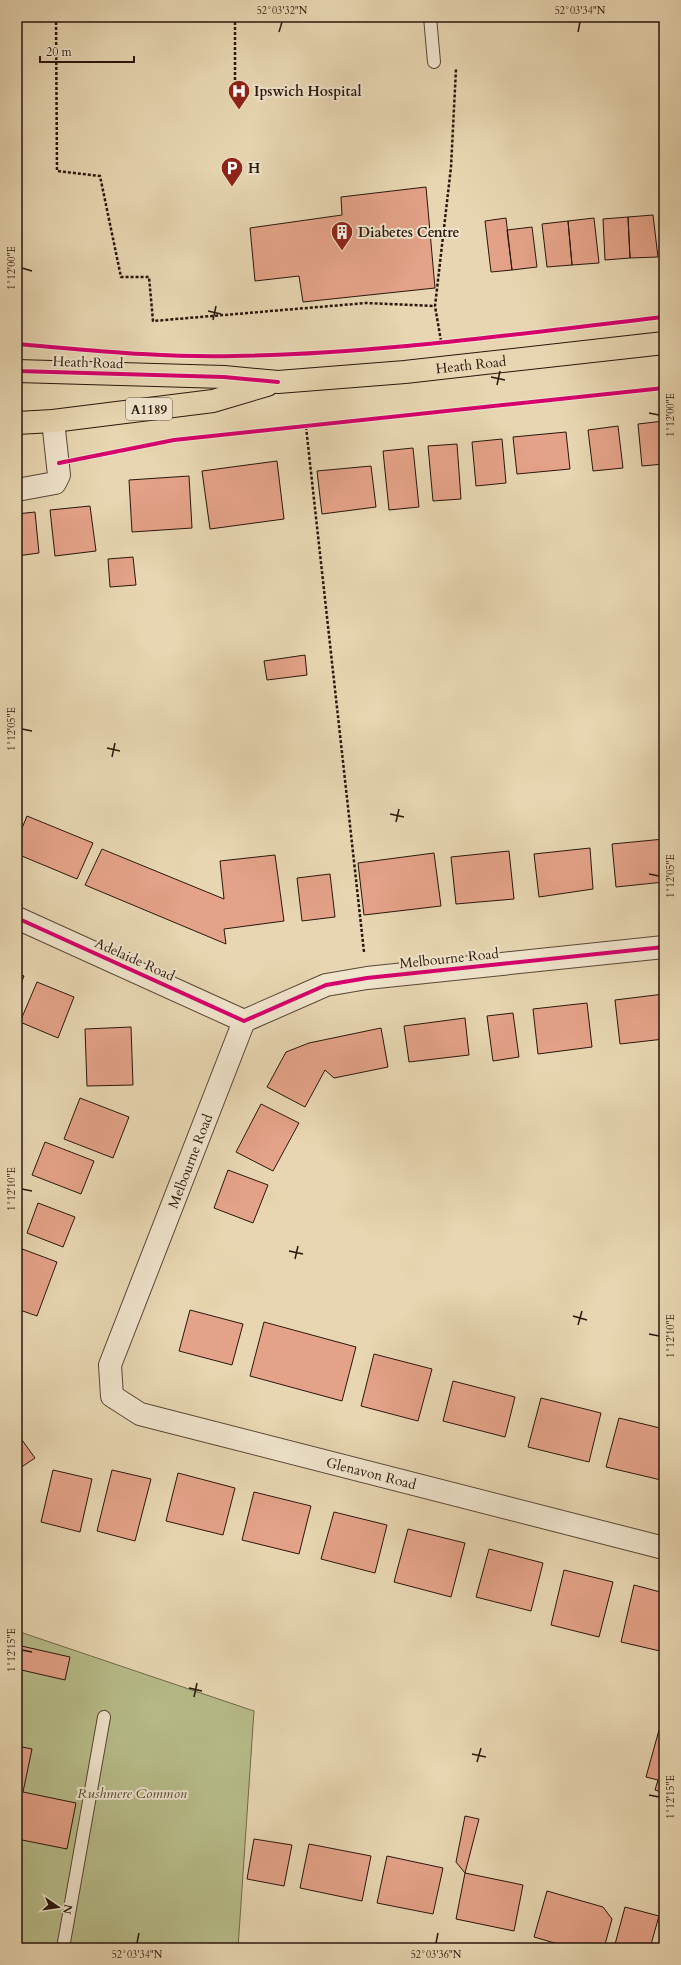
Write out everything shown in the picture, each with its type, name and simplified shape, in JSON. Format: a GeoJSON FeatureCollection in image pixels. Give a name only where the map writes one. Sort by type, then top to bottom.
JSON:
{"type":"FeatureCollection","features":[{"type":"Feature","properties":{"kind":"main road","name":"Heath Road"},"geometry":{"type":"LineString","coordinates":[[17,372],[224,377],[278,382],[405,372],[664,343]]}},
{"type":"Feature","properties":{"kind":"main road","name":"Heath Road"},"geometry":{"type":"LineString","coordinates":[[17,423],[55,431],[213,401],[278,382]]}},
{"type":"Feature","properties":{"kind":"street"},"geometry":{"type":"LineString","coordinates":[[17,490],[55,483],[59,474],[55,431]]}},
{"type":"Feature","properties":{"kind":"street","name":"Adelaide Road"},"geometry":{"type":"LineString","coordinates":[[17,918],[244,1021]]}},
{"type":"Feature","properties":{"kind":"street","name":"Melbourne Road"},"geometry":{"type":"LineString","coordinates":[[110,1365],[244,1021],[326,985],[367,978],[664,947]]}},
{"type":"Feature","properties":{"kind":"street","name":"Glenavon Road"},"geometry":{"type":"LineString","coordinates":[[110,1365],[112,1396],[140,1414],[664,1548]]}},
{"type":"Feature","properties":{"kind":"lane"},"geometry":{"type":"LineString","coordinates":[[430,17],[434,62]]}},
{"type":"Feature","properties":{"kind":"lane"},"geometry":{"type":"LineString","coordinates":[[63,1948],[104,1717]]}},
{"type":"Feature","properties":{"kind":"path"},"geometry":{"type":"LineString","coordinates":[[56,17],[57,171],[100,176],[121,277],[149,277],[153,321],[366,303],[436,306]]}},
{"type":"Feature","properties":{"kind":"path"},"geometry":{"type":"LineString","coordinates":[[235,17],[235,87]]}},
{"type":"Feature","properties":{"kind":"path"},"geometry":{"type":"LineString","coordinates":[[441,342],[436,306],[451,167],[456,65]]}},
{"type":"Feature","properties":{"kind":"path"},"geometry":{"type":"LineString","coordinates":[[433,342],[448,341]]}},
{"type":"Feature","properties":{"kind":"path"},"geometry":{"type":"LineString","coordinates":[[298,428],[314,426]]}},
{"type":"Feature","properties":{"kind":"path"},"geometry":{"type":"LineString","coordinates":[[306,427],[367,978]]}},
{"type":"Feature","properties":{"kind":"green space","name":"Rushmere Common"},"geometry":{"type":"Polygon","coordinates":[[[17,1631],[254,1711],[238,1948],[17,1948],[17,1631]]]}},
{"type":"Feature","properties":{"kind":"building","name":"Diabetes Centre"},"geometry":{"type":"Polygon","coordinates":[[[426,187],[435,288],[303,302],[299,276],[255,281],[250,228],[342,215],[341,197],[426,187]]]}},
{"type":"Feature","properties":{"kind":"building"},"geometry":{"type":"Polygon","coordinates":[[[653,215],[658,257],[630,258],[628,217],[653,215]]]}},
{"type":"Feature","properties":{"kind":"building"},"geometry":{"type":"Polygon","coordinates":[[[628,217],[630,258],[605,260],[603,219],[628,217]]]}},
{"type":"Feature","properties":{"kind":"building"},"geometry":{"type":"Polygon","coordinates":[[[506,218],[512,270],[491,272],[485,221],[506,218]]]}},
{"type":"Feature","properties":{"kind":"building"},"geometry":{"type":"Polygon","coordinates":[[[594,218],[599,263],[572,265],[568,221],[594,218]]]}},
{"type":"Feature","properties":{"kind":"building"},"geometry":{"type":"Polygon","coordinates":[[[568,221],[572,265],[547,267],[542,224],[568,221]]]}},
{"type":"Feature","properties":{"kind":"building"},"geometry":{"type":"Polygon","coordinates":[[[532,227],[537,267],[512,270],[507,230],[532,227]]]}},
{"type":"Feature","properties":{"kind":"building"},"geometry":{"type":"Polygon","coordinates":[[[664,421],[664,464],[642,466],[638,424],[664,421]]]}},
{"type":"Feature","properties":{"kind":"building"},"geometry":{"type":"Polygon","coordinates":[[[618,426],[623,468],[593,471],[588,430],[618,426]]]}},
{"type":"Feature","properties":{"kind":"building"},"geometry":{"type":"Polygon","coordinates":[[[566,432],[570,469],[517,474],[513,437],[566,432]]]}},
{"type":"Feature","properties":{"kind":"building"},"geometry":{"type":"Polygon","coordinates":[[[502,439],[506,483],[476,486],[472,442],[502,439]]]}},
{"type":"Feature","properties":{"kind":"building"},"geometry":{"type":"Polygon","coordinates":[[[457,444],[461,499],[433,501],[428,446],[457,444]]]}},
{"type":"Feature","properties":{"kind":"building"},"geometry":{"type":"Polygon","coordinates":[[[413,448],[419,507],[389,510],[383,451],[413,448]]]}},
{"type":"Feature","properties":{"kind":"building"},"geometry":{"type":"Polygon","coordinates":[[[277,461],[284,519],[210,529],[202,471],[277,461]]]}},
{"type":"Feature","properties":{"kind":"building"},"geometry":{"type":"Polygon","coordinates":[[[371,466],[376,507],[322,514],[317,471],[371,466]]]}},
{"type":"Feature","properties":{"kind":"building"},"geometry":{"type":"Polygon","coordinates":[[[189,476],[192,528],[132,532],[129,480],[189,476]]]}},
{"type":"Feature","properties":{"kind":"building"},"geometry":{"type":"Polygon","coordinates":[[[90,506],[96,551],[55,556],[50,510],[90,506]]]}},
{"type":"Feature","properties":{"kind":"building"},"geometry":{"type":"Polygon","coordinates":[[[35,512],[39,553],[17,556],[17,514],[35,512]]]}},
{"type":"Feature","properties":{"kind":"building"},"geometry":{"type":"Polygon","coordinates":[[[133,557],[136,585],[110,587],[108,559],[133,557]]]}},
{"type":"Feature","properties":{"kind":"building"},"geometry":{"type":"Polygon","coordinates":[[[305,655],[307,675],[267,680],[264,661],[305,655]]]}},
{"type":"Feature","properties":{"kind":"building"},"geometry":{"type":"Polygon","coordinates":[[[27,816],[93,843],[77,879],[17,854],[17,840],[27,816]]]}},
{"type":"Feature","properties":{"kind":"building"},"geometry":{"type":"Polygon","coordinates":[[[664,839],[664,882],[616,887],[612,844],[664,839]]]}},
{"type":"Feature","properties":{"kind":"building"},"geometry":{"type":"Polygon","coordinates":[[[590,848],[593,889],[539,897],[534,854],[590,848]]]}},
{"type":"Feature","properties":{"kind":"building"},"geometry":{"type":"Polygon","coordinates":[[[102,849],[224,899],[220,861],[275,855],[284,921],[224,929],[226,944],[85,885],[102,849]]]}},
{"type":"Feature","properties":{"kind":"building"},"geometry":{"type":"Polygon","coordinates":[[[509,851],[514,899],[456,904],[451,857],[509,851]]]}},
{"type":"Feature","properties":{"kind":"building"},"geometry":{"type":"Polygon","coordinates":[[[434,853],[441,906],[364,915],[358,863],[434,853]]]}},
{"type":"Feature","properties":{"kind":"building"},"geometry":{"type":"Polygon","coordinates":[[[330,874],[335,917],[302,921],[297,878],[330,874]]]}},
{"type":"Feature","properties":{"kind":"building"},"geometry":{"type":"Polygon","coordinates":[[[17,973],[24,976],[17,993],[17,973]]]}},
{"type":"Feature","properties":{"kind":"building"},"geometry":{"type":"Polygon","coordinates":[[[37,982],[74,997],[58,1038],[20,1022],[37,982]]]}},
{"type":"Feature","properties":{"kind":"building"},"geometry":{"type":"Polygon","coordinates":[[[664,994],[664,1039],[620,1044],[615,1000],[664,994]]]}},
{"type":"Feature","properties":{"kind":"building"},"geometry":{"type":"Polygon","coordinates":[[[587,1003],[592,1047],[538,1054],[533,1009],[587,1003]]]}},
{"type":"Feature","properties":{"kind":"building"},"geometry":{"type":"Polygon","coordinates":[[[513,1013],[519,1057],[493,1061],[487,1016],[513,1013]]]}},
{"type":"Feature","properties":{"kind":"building"},"geometry":{"type":"Polygon","coordinates":[[[465,1018],[469,1055],[409,1062],[404,1026],[465,1018]]]}},
{"type":"Feature","properties":{"kind":"building"},"geometry":{"type":"Polygon","coordinates":[[[131,1027],[133,1085],[87,1086],[85,1029],[131,1027]]]}},
{"type":"Feature","properties":{"kind":"building"},"geometry":{"type":"Polygon","coordinates":[[[381,1028],[388,1067],[334,1078],[325,1070],[305,1107],[267,1087],[286,1052],[309,1043],[381,1028]]]}},
{"type":"Feature","properties":{"kind":"building"},"geometry":{"type":"Polygon","coordinates":[[[80,1098],[129,1117],[113,1158],[64,1139],[80,1098]]]}},
{"type":"Feature","properties":{"kind":"building"},"geometry":{"type":"Polygon","coordinates":[[[261,1104],[299,1123],[273,1171],[236,1152],[261,1104]]]}},
{"type":"Feature","properties":{"kind":"building"},"geometry":{"type":"Polygon","coordinates":[[[45,1142],[94,1161],[81,1194],[32,1175],[45,1142]]]}},
{"type":"Feature","properties":{"kind":"building"},"geometry":{"type":"Polygon","coordinates":[[[228,1170],[268,1185],[253,1223],[214,1208],[228,1170]]]}},
{"type":"Feature","properties":{"kind":"building"},"geometry":{"type":"Polygon","coordinates":[[[38,1203],[75,1217],[63,1247],[27,1233],[38,1203]]]}},
{"type":"Feature","properties":{"kind":"building"},"geometry":{"type":"Polygon","coordinates":[[[17,1247],[57,1262],[37,1316],[17,1309],[17,1247]]]}},
{"type":"Feature","properties":{"kind":"building"},"geometry":{"type":"Polygon","coordinates":[[[190,1310],[243,1324],[232,1365],[179,1351],[190,1310]]]}},
{"type":"Feature","properties":{"kind":"building"},"geometry":{"type":"Polygon","coordinates":[[[264,1322],[356,1347],[342,1401],[250,1376],[264,1322]]]}},
{"type":"Feature","properties":{"kind":"building"},"geometry":{"type":"Polygon","coordinates":[[[374,1354],[432,1369],[418,1421],[361,1406],[374,1354]]]}},
{"type":"Feature","properties":{"kind":"building"},"geometry":{"type":"Polygon","coordinates":[[[453,1381],[515,1397],[505,1437],[443,1421],[453,1381]]]}},
{"type":"Feature","properties":{"kind":"building"},"geometry":{"type":"Polygon","coordinates":[[[541,1398],[601,1413],[589,1462],[528,1447],[541,1398]]]}},
{"type":"Feature","properties":{"kind":"building"},"geometry":{"type":"Polygon","coordinates":[[[619,1418],[664,1429],[664,1469],[661,1480],[606,1467],[619,1418]]]}},
{"type":"Feature","properties":{"kind":"building"},"geometry":{"type":"Polygon","coordinates":[[[17,1433],[35,1458],[17,1470],[17,1433]]]}},
{"type":"Feature","properties":{"kind":"building"},"geometry":{"type":"Polygon","coordinates":[[[53,1470],[92,1479],[80,1532],[41,1522],[53,1470]]]}},
{"type":"Feature","properties":{"kind":"building"},"geometry":{"type":"Polygon","coordinates":[[[112,1470],[151,1479],[135,1541],[97,1531],[112,1470]]]}},
{"type":"Feature","properties":{"kind":"building"},"geometry":{"type":"Polygon","coordinates":[[[178,1473],[235,1488],[223,1535],[166,1521],[178,1473]]]}},
{"type":"Feature","properties":{"kind":"building"},"geometry":{"type":"Polygon","coordinates":[[[254,1492],[311,1506],[299,1554],[242,1540],[254,1492]]]}},
{"type":"Feature","properties":{"kind":"building"},"geometry":{"type":"Polygon","coordinates":[[[334,1512],[387,1525],[375,1573],[321,1559],[334,1512]]]}},
{"type":"Feature","properties":{"kind":"building"},"geometry":{"type":"Polygon","coordinates":[[[408,1529],[465,1543],[451,1597],[394,1582],[408,1529]]]}},
{"type":"Feature","properties":{"kind":"building"},"geometry":{"type":"Polygon","coordinates":[[[489,1549],[543,1563],[531,1611],[476,1597],[489,1549]]]}},
{"type":"Feature","properties":{"kind":"building"},"geometry":{"type":"Polygon","coordinates":[[[564,1570],[613,1582],[599,1637],[551,1625],[564,1570]]]}},
{"type":"Feature","properties":{"kind":"building"},"geometry":{"type":"Polygon","coordinates":[[[634,1585],[664,1593],[664,1633],[660,1651],[621,1642],[634,1585]]]}},
{"type":"Feature","properties":{"kind":"building"},"geometry":{"type":"Polygon","coordinates":[[[17,1645],[70,1657],[65,1680],[17,1669],[17,1645]]]}},
{"type":"Feature","properties":{"kind":"building"},"geometry":{"type":"Polygon","coordinates":[[[664,1712],[664,1793],[655,1790],[658,1780],[646,1777],[664,1712]]]}},
{"type":"Feature","properties":{"kind":"building"},"geometry":{"type":"Polygon","coordinates":[[[17,1746],[32,1749],[23,1792],[76,1803],[67,1849],[17,1839],[17,1746]]]}},
{"type":"Feature","properties":{"kind":"building"},"geometry":{"type":"Polygon","coordinates":[[[465,1816],[479,1819],[465,1873],[456,1862],[465,1816]]]}},
{"type":"Feature","properties":{"kind":"building"},"geometry":{"type":"Polygon","coordinates":[[[254,1839],[292,1845],[284,1886],[247,1879],[254,1839]]]}},
{"type":"Feature","properties":{"kind":"building"},"geometry":{"type":"Polygon","coordinates":[[[309,1844],[371,1856],[362,1901],[300,1888],[309,1844]]]}},
{"type":"Feature","properties":{"kind":"building"},"geometry":{"type":"Polygon","coordinates":[[[387,1856],[443,1868],[433,1914],[377,1903],[387,1856]]]}},
{"type":"Feature","properties":{"kind":"building"},"geometry":{"type":"Polygon","coordinates":[[[465,1873],[523,1885],[514,1931],[456,1919],[465,1873]]]}},
{"type":"Feature","properties":{"kind":"building"},"geometry":{"type":"Polygon","coordinates":[[[547,1891],[603,1907],[612,1919],[604,1948],[572,1948],[534,1937],[547,1891]]]}},
{"type":"Feature","properties":{"kind":"building"},"geometry":{"type":"Polygon","coordinates":[[[625,1907],[659,1916],[650,1948],[614,1948],[625,1907]]]}},
{"type":"Feature","properties":{"kind":"cycle path"},"geometry":{"type":"LineString","coordinates":[[17,344],[181,356],[289,354],[450,342],[664,317]]}},
{"type":"Feature","properties":{"kind":"cycle path"},"geometry":{"type":"LineString","coordinates":[[17,371],[224,377],[278,382]]}},
{"type":"Feature","properties":{"kind":"cycle path"},"geometry":{"type":"LineString","coordinates":[[59,463],[174,440],[664,388]]}},
{"type":"Feature","properties":{"kind":"cycle path"},"geometry":{"type":"LineString","coordinates":[[17,918],[244,1021],[326,985],[367,978],[664,947]]}},
{"type":"Feature","properties":{"kind":"place","name":"Ipswich Hospital"},"geometry":{"type":"Point","coordinates":[239,110]}},
{"type":"Feature","properties":{"kind":"place","name":"H"},"geometry":{"type":"Point","coordinates":[232,188]}},
{"type":"Feature","properties":{"kind":"place","name":"Diabetes Centre"},"geometry":{"type":"Point","coordinates":[342,252]}}]}
